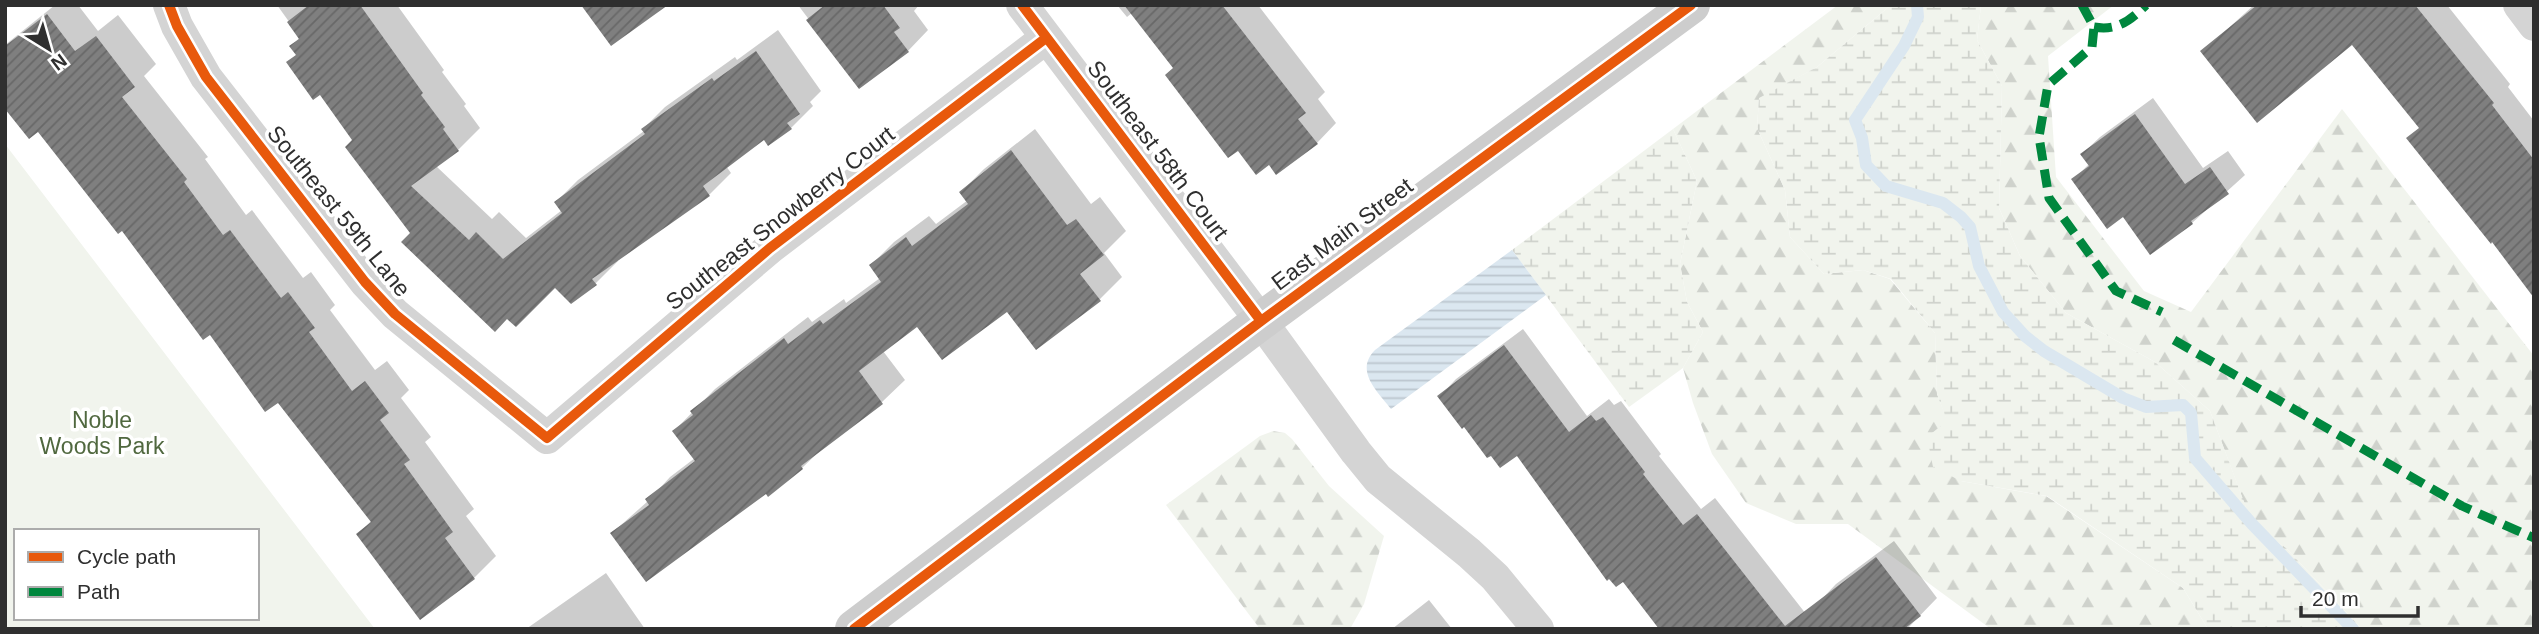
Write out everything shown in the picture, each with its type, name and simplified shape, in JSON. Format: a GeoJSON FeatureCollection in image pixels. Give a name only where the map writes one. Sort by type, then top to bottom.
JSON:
{"type":"FeatureCollection","features":[{"type":"Feature","properties":{"kind":"main road","name":"East Main Street"},"geometry":{"type":"LineString","coordinates":[[854,629],[1261,321],[1691,5]]}},
{"type":"Feature","properties":{"kind":"street","name":"Southeast 59th Lane"},"geometry":{"type":"LineString","coordinates":[[169,5],[177,26],[206,77],[365,282],[396,314],[547,438]]}},
{"type":"Feature","properties":{"kind":"street","name":"Southeast 58th Court"},"geometry":{"type":"LineString","coordinates":[[1022,5],[1378,479],[1469,553],[1495,578],[1538,629]]}},
{"type":"Feature","properties":{"kind":"street"},"geometry":{"type":"LineString","coordinates":[[2519,5],[2534,24]]}},
{"type":"Feature","properties":{"kind":"street","name":"Southeast Snowberry Court"},"geometry":{"type":"LineString","coordinates":[[547,438],[770,248],[1046,38]]}},
{"type":"Feature","properties":{"kind":"green space"},"geometry":{"type":"Polygon","coordinates":[[[1838,5],[1891,5],[1817,67],[1759,99],[1757,128],[1785,190],[1790,237],[1824,274],[1863,270],[1890,279],[1935,333],[1937,394],[1948,422],[1961,481],[2046,496],[2183,588],[2208,629],[1991,629],[1848,524],[1796,524],[1746,503],[1712,454],[1683,368],[1703,332],[1687,302],[1680,264],[1697,181],[1673,129],[1838,5]]]}},
{"type":"Feature","properties":{"kind":"green space"},"geometry":{"type":"Polygon","coordinates":[[[1891,5],[1981,5],[1977,40],[2002,86],[1999,208],[2020,256],[2066,313],[2155,362],[2210,411],[2252,523],[2286,548],[2362,629],[2208,629],[2183,588],[2047,496],[1961,481],[1933,467],[1927,437],[1947,421],[1937,394],[1935,333],[1891,279],[1863,270],[1824,274],[1790,237],[1785,190],[1757,128],[1759,98],[1817,67],[1891,5]]]}},
{"type":"Feature","properties":{"kind":"green space"},"geometry":{"type":"Polygon","coordinates":[[[1981,5],[2114,5],[2048,56],[2056,177],[2144,291],[2191,312],[2342,109],[2534,356],[2534,629],[2362,629],[2286,548],[2252,524],[2210,411],[2155,362],[2066,313],[2020,256],[1999,208],[2002,86],[1977,40],[1981,5]]]}},
{"type":"Feature","properties":{"kind":"green space"},"geometry":{"type":"Polygon","coordinates":[[[1673,129],[1697,181],[1680,264],[1687,302],[1703,332],[1683,368],[1629,407],[1512,250],[1673,129]]]}},
{"type":"Feature","properties":{"kind":"green space","name":"Noble Woods Park"},"geometry":{"type":"Polygon","coordinates":[[[5,144],[375,629],[5,629],[5,144]]]}},
{"type":"Feature","properties":{"kind":"green space"},"geometry":{"type":"Polygon","coordinates":[[[1273,431],[1285,433],[1292,439],[1329,486],[1384,536],[1364,604],[1350,629],[1260,629],[1166,505],[1260,436],[1273,431]]]}},
{"type":"Feature","properties":{"kind":"shaded area"},"geometry":{"type":"Polygon","coordinates":[[[1512,250],[1546,295],[1391,409],[1367,373],[1369,358],[1375,350],[1512,250]]]}},
{"type":"Feature","properties":{"kind":"building"},"geometry":{"type":"Polygon","coordinates":[[[309,5],[360,5],[423,93],[421,95],[459,151],[411,186],[469,240],[476,232],[503,259],[562,213],[554,202],[645,134],[641,129],[712,78],[714,81],[756,51],[800,114],[787,123],[792,129],[768,146],[764,140],[703,186],[710,196],[592,279],[597,285],[571,304],[555,288],[516,327],[507,319],[495,332],[401,242],[410,233],[345,147],[352,140],[320,95],[313,100],[286,62],[296,55],[289,46],[299,39],[287,22],[309,5]]]}},
{"type":"Feature","properties":{"kind":"building"},"geometry":{"type":"Polygon","coordinates":[[[581,5],[668,5],[611,46],[581,5]]]}},
{"type":"Feature","properties":{"kind":"building"},"geometry":{"type":"Polygon","coordinates":[[[825,5],[883,5],[900,28],[894,32],[909,52],[859,89],[806,20],[825,5]]]}},
{"type":"Feature","properties":{"kind":"building"},"geometry":{"type":"Polygon","coordinates":[[[1124,5],[1222,5],[1306,113],[1298,119],[1318,144],[1276,175],[1269,165],[1256,175],[1238,151],[1228,158],[1165,75],[1173,68],[1124,5]]]}},
{"type":"Feature","properties":{"kind":"building"},"geometry":{"type":"Polygon","coordinates":[[[2257,5],[2415,5],[2494,103],[2492,105],[2534,160],[2534,298],[2492,242],[2491,244],[2406,138],[2419,128],[2352,45],[2257,123],[2200,51],[2257,5]]]}},
{"type":"Feature","properties":{"kind":"building"},"geometry":{"type":"Polygon","coordinates":[[[47,14],[75,51],[96,36],[135,87],[122,97],[187,179],[184,182],[223,235],[230,230],[281,298],[288,292],[315,328],[309,332],[352,391],[365,381],[389,413],[380,420],[410,460],[404,464],[453,532],[445,538],[475,579],[420,620],[356,534],[371,522],[278,403],[265,412],[210,335],[203,340],[122,231],[118,234],[38,132],[29,139],[5,109],[5,46],[47,14]]]}},
{"type":"Feature","properties":{"kind":"building"},"geometry":{"type":"Polygon","coordinates":[[[2135,114],[2185,184],[2210,167],[2229,194],[2150,255],[2123,217],[2107,229],[2071,179],[2089,166],[2080,154],[2135,114]]]}},
{"type":"Feature","properties":{"kind":"building"},"geometry":{"type":"Polygon","coordinates":[[[1011,150],[1067,225],[1076,219],[1104,255],[1080,274],[1101,301],[1036,350],[1007,312],[942,360],[917,327],[859,371],[883,404],[801,466],[803,469],[768,497],[766,494],[646,582],[610,533],[649,505],[645,499],[695,461],[672,431],[693,415],[690,411],[784,338],[788,344],[820,320],[823,324],[881,282],[869,265],[906,237],[912,246],[968,204],[959,192],[1011,150]]]}},
{"type":"Feature","properties":{"kind":"building"},"geometry":{"type":"Polygon","coordinates":[[[1504,345],[1569,432],[1591,415],[1596,421],[1603,417],[1683,525],[1697,514],[1785,626],[1876,557],[1921,616],[1904,629],[1659,629],[1623,582],[1616,587],[1609,579],[1607,581],[1517,456],[1500,468],[1491,456],[1487,458],[1437,396],[1504,345]]]}},
{"type":"Feature","properties":{"kind":"waterway"},"geometry":{"type":"LineString","coordinates":[[1917,5],[1918,17],[1904,46],[1855,120],[1862,138],[1866,165],[1886,186],[1943,203],[1961,217],[1970,227],[1979,266],[2003,312],[2025,336],[2044,351],[2123,398],[2146,407],[2183,405],[2191,413],[2195,458],[2252,524],[2353,629]]}},
{"type":"Feature","properties":{"kind":"marked path"},"geometry":{"type":"LineString","coordinates":[[2082,5],[2094,27],[2092,47],[2048,85],[2039,137],[2049,198],[2116,291],[2162,312]]}},
{"type":"Feature","properties":{"kind":"marked path"},"geometry":{"type":"LineString","coordinates":[[2094,27],[2110,28],[2123,24],[2146,5]]}},
{"type":"Feature","properties":{"kind":"marked path"},"geometry":{"type":"LineString","coordinates":[[2174,340],[2462,506],[2534,538]]}},
{"type":"Feature","properties":{"kind":"cycle path"},"geometry":{"type":"LineString","coordinates":[[169,5],[177,26],[206,77],[365,282],[395,314],[547,438],[770,248],[1046,38]]}},
{"type":"Feature","properties":{"kind":"cycle path"},"geometry":{"type":"LineString","coordinates":[[1022,5],[1261,321]]}},
{"type":"Feature","properties":{"kind":"cycle path"},"geometry":{"type":"LineString","coordinates":[[854,629],[1261,321],[1691,5]]}}]}
